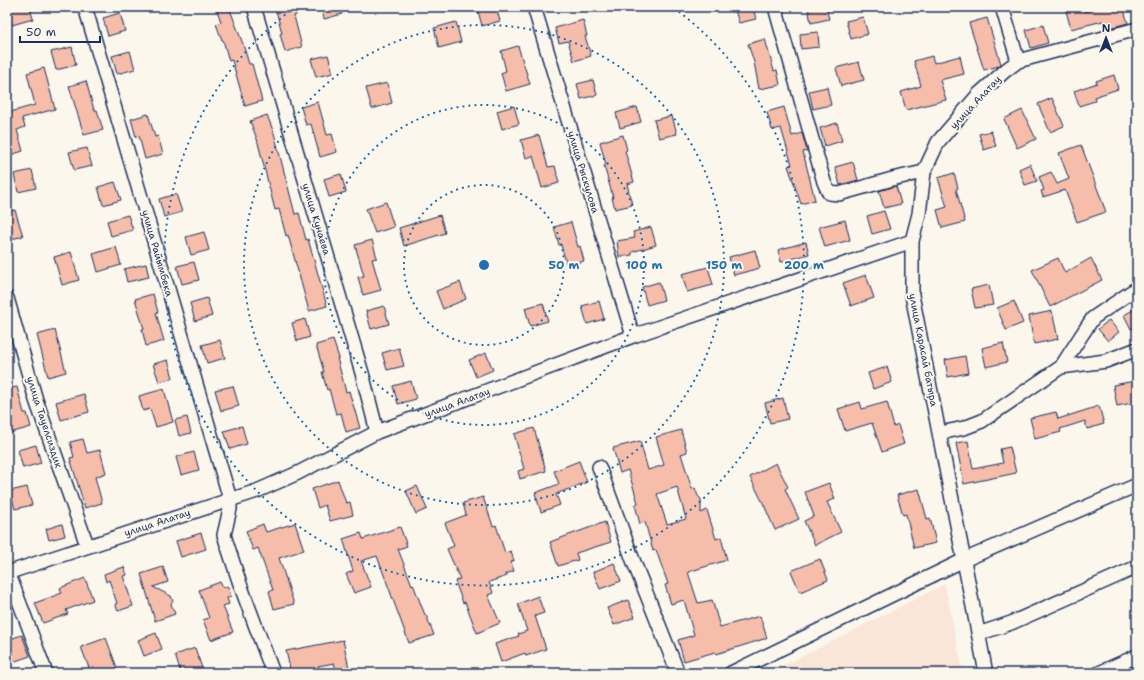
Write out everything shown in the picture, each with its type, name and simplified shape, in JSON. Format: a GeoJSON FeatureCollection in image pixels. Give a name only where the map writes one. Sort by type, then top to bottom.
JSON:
{"type":"FeatureCollection","features":[{"type":"Feature","properties":{"kind":"street","name":"улица Райымбека"},"geometry":{"type":"LineString","coordinates":[[85,7],[230,499]]}},
{"type":"Feature","properties":{"kind":"street","name":"улица Кунаева"},"geometry":{"type":"LineString","coordinates":[[254,7],[362,373],[377,432]]}},
{"type":"Feature","properties":{"kind":"street","name":"улица Рыскулова"},"geometry":{"type":"LineString","coordinates":[[534,7],[634,336]]}},
{"type":"Feature","properties":{"kind":"street"},"geometry":{"type":"LineString","coordinates":[[775,7],[824,182],[830,192],[839,194],[896,178],[924,172]]}},
{"type":"Feature","properties":{"kind":"street"},"geometry":{"type":"LineString","coordinates":[[1002,7],[1018,61]]}},
{"type":"Feature","properties":{"kind":"street","name":"улица Алатау"},"geometry":{"type":"LineString","coordinates":[[924,172],[938,142],[979,94],[1018,61],[1137,29]]}},
{"type":"Feature","properties":{"kind":"street","name":"улица Карасай батыра"},"geometry":{"type":"LineString","coordinates":[[924,172],[919,214],[912,241],[912,295],[986,673]]}},
{"type":"Feature","properties":{"kind":"street","name":"улица Алатау"},"geometry":{"type":"LineString","coordinates":[[8,573],[87,545],[257,491],[298,473],[377,432],[634,336],[912,241]]}},
{"type":"Feature","properties":{"kind":"street"},"geometry":{"type":"LineString","coordinates":[[940,433],[964,428],[982,421],[1062,367],[1094,318],[1137,288]]}},
{"type":"Feature","properties":{"kind":"street","name":"улица Тауелсиздик"},"geometry":{"type":"LineString","coordinates":[[7,298],[36,400],[87,545]]}},
{"type":"Feature","properties":{"kind":"street"},"geometry":{"type":"LineString","coordinates":[[1062,367],[1106,361],[1137,349]]}},
{"type":"Feature","properties":{"kind":"street"},"geometry":{"type":"LineString","coordinates":[[599,467],[633,560],[678,673]]}},
{"type":"Feature","properties":{"kind":"street"},"geometry":{"type":"LineString","coordinates":[[731,673],[964,560],[1137,485]]}},
{"type":"Feature","properties":{"kind":"street"},"geometry":{"type":"LineString","coordinates":[[230,499],[230,509],[224,535],[240,584],[273,673]]}},
{"type":"Feature","properties":{"kind":"street"},"geometry":{"type":"LineString","coordinates":[[978,634],[1011,623],[1137,567]]}},
{"type":"Feature","properties":{"kind":"street"},"geometry":{"type":"LineString","coordinates":[[8,573],[46,673]]}},
{"type":"Feature","properties":{"kind":"street"},"geometry":{"type":"LineString","coordinates":[[1099,673],[1137,656]]}},
{"type":"Feature","properties":{"kind":"shaded area"},"geometry":{"type":"Polygon","coordinates":[[[945,584],[963,673],[769,673],[945,584]]]}},
{"type":"Feature","properties":{"kind":"building"},"geometry":{"type":"Polygon","coordinates":[[[7,7],[30,7],[33,19],[12,25],[7,7]]]}},
{"type":"Feature","properties":{"kind":"building"},"geometry":{"type":"Polygon","coordinates":[[[216,7],[229,7],[249,64],[252,64],[262,101],[245,106],[232,60],[229,61],[223,40],[216,24],[221,22],[216,7]]]}},
{"type":"Feature","properties":{"kind":"building"},"geometry":{"type":"Polygon","coordinates":[[[275,7],[294,7],[296,15],[294,16],[302,47],[285,52],[275,7]]]}},
{"type":"Feature","properties":{"kind":"building"},"geometry":{"type":"Polygon","coordinates":[[[321,7],[339,7],[342,14],[324,19],[321,7]]]}},
{"type":"Feature","properties":{"kind":"building"},"geometry":{"type":"Polygon","coordinates":[[[477,7],[496,7],[500,21],[482,26],[477,7]]]}},
{"type":"Feature","properties":{"kind":"building"},"geometry":{"type":"Polygon","coordinates":[[[734,7],[753,7],[756,19],[739,23],[734,7]]]}},
{"type":"Feature","properties":{"kind":"building"},"geometry":{"type":"Polygon","coordinates":[[[808,7],[826,7],[829,19],[811,23],[808,7]]]}},
{"type":"Feature","properties":{"kind":"building"},"geometry":{"type":"Polygon","coordinates":[[[1084,7],[1085,12],[1101,7],[1123,7],[1128,23],[1105,29],[1103,21],[1071,29],[1066,11],[1084,7]]]}},
{"type":"Feature","properties":{"kind":"building"},"geometry":{"type":"Polygon","coordinates":[[[120,13],[125,31],[108,36],[103,18],[120,13]]]}},
{"type":"Feature","properties":{"kind":"building"},"geometry":{"type":"Polygon","coordinates":[[[863,17],[868,34],[851,39],[846,21],[863,17]]]}},
{"type":"Feature","properties":{"kind":"building"},"geometry":{"type":"Polygon","coordinates":[[[987,18],[1001,64],[999,66],[984,70],[969,23],[987,18]]]}},
{"type":"Feature","properties":{"kind":"building"},"geometry":{"type":"Polygon","coordinates":[[[583,20],[587,36],[585,36],[591,56],[574,61],[568,41],[559,43],[555,28],[583,20]]]}},
{"type":"Feature","properties":{"kind":"building"},"geometry":{"type":"Polygon","coordinates":[[[456,22],[461,42],[439,48],[434,28],[456,22]]]}},
{"type":"Feature","properties":{"kind":"building"},"geometry":{"type":"Polygon","coordinates":[[[1043,25],[1048,43],[1031,48],[1026,30],[1043,25]]]}},
{"type":"Feature","properties":{"kind":"building"},"geometry":{"type":"Polygon","coordinates":[[[818,32],[819,47],[801,49],[800,34],[818,32]]]}},
{"type":"Feature","properties":{"kind":"building"},"geometry":{"type":"Polygon","coordinates":[[[765,39],[774,71],[777,70],[780,85],[759,89],[754,62],[748,44],[765,39]]]}},
{"type":"Feature","properties":{"kind":"building"},"geometry":{"type":"Polygon","coordinates":[[[518,46],[530,84],[506,91],[501,73],[506,71],[501,51],[518,46]]]}},
{"type":"Feature","properties":{"kind":"building"},"geometry":{"type":"Polygon","coordinates":[[[72,47],[76,65],[56,70],[51,52],[72,47]]]}},
{"type":"Feature","properties":{"kind":"building"},"geometry":{"type":"Polygon","coordinates":[[[130,51],[135,69],[117,74],[112,56],[130,51]]]}},
{"type":"Feature","properties":{"kind":"building"},"geometry":{"type":"Polygon","coordinates":[[[328,55],[333,73],[316,77],[311,59],[328,55]]]}},
{"type":"Feature","properties":{"kind":"building"},"geometry":{"type":"Polygon","coordinates":[[[932,56],[934,63],[960,56],[964,74],[940,80],[946,100],[906,110],[901,92],[921,86],[914,61],[932,56]]]}},
{"type":"Feature","properties":{"kind":"building"},"geometry":{"type":"Polygon","coordinates":[[[859,62],[864,80],[841,86],[836,68],[859,62]]]}},
{"type":"Feature","properties":{"kind":"building"},"geometry":{"type":"Polygon","coordinates":[[[44,68],[55,109],[22,118],[25,127],[17,130],[23,151],[7,156],[7,113],[35,105],[27,73],[44,68]]]}},
{"type":"Feature","properties":{"kind":"building"},"geometry":{"type":"Polygon","coordinates":[[[1114,75],[1118,89],[1094,97],[1095,101],[1079,106],[1074,91],[1114,75]]]}},
{"type":"Feature","properties":{"kind":"building"},"geometry":{"type":"Polygon","coordinates":[[[593,80],[597,95],[581,99],[577,84],[593,80]]]}},
{"type":"Feature","properties":{"kind":"building"},"geometry":{"type":"Polygon","coordinates":[[[86,81],[94,110],[97,110],[103,130],[84,135],[69,86],[86,81]]]}},
{"type":"Feature","properties":{"kind":"building"},"geometry":{"type":"Polygon","coordinates":[[[387,83],[392,103],[372,109],[366,88],[387,83]]]}},
{"type":"Feature","properties":{"kind":"building"},"geometry":{"type":"Polygon","coordinates":[[[827,87],[831,105],[813,109],[809,91],[827,87]]]}},
{"type":"Feature","properties":{"kind":"building"},"geometry":{"type":"Polygon","coordinates":[[[1052,98],[1064,126],[1050,132],[1038,104],[1052,98]]]}},
{"type":"Feature","properties":{"kind":"building"},"geometry":{"type":"Polygon","coordinates":[[[318,102],[327,135],[332,134],[337,152],[320,157],[311,124],[306,125],[301,107],[318,102]]]}},
{"type":"Feature","properties":{"kind":"building"},"geometry":{"type":"Polygon","coordinates":[[[514,106],[519,124],[502,129],[497,111],[514,106]]]}},
{"type":"Feature","properties":{"kind":"building"},"geometry":{"type":"Polygon","coordinates":[[[637,107],[641,122],[620,128],[616,113],[637,107]]]}},
{"type":"Feature","properties":{"kind":"building"},"geometry":{"type":"Polygon","coordinates":[[[784,107],[792,136],[802,133],[807,151],[803,152],[815,200],[801,204],[788,166],[792,165],[781,128],[772,130],[767,112],[784,107]]]}},
{"type":"Feature","properties":{"kind":"building"},"geometry":{"type":"Polygon","coordinates":[[[1022,110],[1036,139],[1017,148],[1004,119],[1022,110]]]}},
{"type":"Feature","properties":{"kind":"building"},"geometry":{"type":"Polygon","coordinates":[[[148,114],[155,137],[158,136],[163,154],[145,159],[139,136],[136,137],[131,119],[148,114]]]}},
{"type":"Feature","properties":{"kind":"building"},"geometry":{"type":"Polygon","coordinates":[[[267,115],[274,133],[295,214],[299,213],[327,306],[309,311],[288,235],[286,236],[279,209],[275,210],[257,139],[250,121],[267,115]]]}},
{"type":"Feature","properties":{"kind":"building"},"geometry":{"type":"Polygon","coordinates":[[[672,116],[677,134],[659,138],[654,120],[672,116]]]}},
{"type":"Feature","properties":{"kind":"building"},"geometry":{"type":"Polygon","coordinates":[[[837,123],[842,141],[825,146],[820,128],[837,123]]]}},
{"type":"Feature","properties":{"kind":"building"},"geometry":{"type":"Polygon","coordinates":[[[991,131],[996,146],[984,150],[979,134],[991,131]]]}},
{"type":"Feature","properties":{"kind":"building"},"geometry":{"type":"Polygon","coordinates":[[[539,135],[548,167],[555,166],[559,183],[542,188],[533,156],[526,158],[521,140],[539,135]]]}},
{"type":"Feature","properties":{"kind":"building"},"geometry":{"type":"Polygon","coordinates":[[[623,135],[627,150],[625,151],[634,182],[627,184],[632,205],[615,209],[604,166],[606,165],[600,142],[623,135]]]}},
{"type":"Feature","properties":{"kind":"building"},"geometry":{"type":"Polygon","coordinates":[[[1081,145],[1106,212],[1077,222],[1065,190],[1043,197],[1041,191],[1044,190],[1039,177],[1051,172],[1057,184],[1069,179],[1059,153],[1081,145]]]}},
{"type":"Feature","properties":{"kind":"building"},"geometry":{"type":"Polygon","coordinates":[[[87,148],[92,166],[74,170],[69,152],[87,148]]]}},
{"type":"Feature","properties":{"kind":"building"},"geometry":{"type":"Polygon","coordinates":[[[853,162],[858,180],[840,185],[835,167],[853,162]]]}},
{"type":"Feature","properties":{"kind":"building"},"geometry":{"type":"Polygon","coordinates":[[[1030,164],[1037,181],[1025,185],[1019,169],[1030,164]]]}},
{"type":"Feature","properties":{"kind":"building"},"geometry":{"type":"Polygon","coordinates":[[[32,170],[36,188],[18,192],[14,174],[32,170]]]}},
{"type":"Feature","properties":{"kind":"building"},"geometry":{"type":"Polygon","coordinates":[[[954,173],[958,188],[956,189],[965,222],[942,228],[937,210],[947,207],[938,178],[954,173]]]}},
{"type":"Feature","properties":{"kind":"building"},"geometry":{"type":"Polygon","coordinates":[[[341,174],[346,192],[329,197],[324,179],[341,174]]]}},
{"type":"Feature","properties":{"kind":"building"},"geometry":{"type":"Polygon","coordinates":[[[115,182],[121,200],[103,205],[98,187],[115,182]]]}},
{"type":"Feature","properties":{"kind":"building"},"geometry":{"type":"Polygon","coordinates":[[[896,186],[901,204],[884,208],[879,191],[896,186]]]}},
{"type":"Feature","properties":{"kind":"building"},"geometry":{"type":"Polygon","coordinates":[[[176,194],[182,212],[164,217],[159,199],[176,194]]]}},
{"type":"Feature","properties":{"kind":"building"},"geometry":{"type":"Polygon","coordinates":[[[386,202],[394,227],[375,233],[366,209],[386,202]]]}},
{"type":"Feature","properties":{"kind":"building"},"geometry":{"type":"Polygon","coordinates":[[[15,210],[23,236],[12,239],[7,223],[7,212],[15,210]]]}},
{"type":"Feature","properties":{"kind":"building"},"geometry":{"type":"Polygon","coordinates":[[[884,211],[890,229],[872,234],[867,216],[884,211]]]}},
{"type":"Feature","properties":{"kind":"building"},"geometry":{"type":"Polygon","coordinates":[[[128,215],[133,230],[111,236],[107,221],[128,215]]]}},
{"type":"Feature","properties":{"kind":"building"},"geometry":{"type":"Polygon","coordinates":[[[440,215],[445,233],[404,246],[399,228],[440,215]]]}},
{"type":"Feature","properties":{"kind":"building"},"geometry":{"type":"Polygon","coordinates":[[[845,220],[850,240],[825,247],[819,227],[845,220]]]}},
{"type":"Feature","properties":{"kind":"building"},"geometry":{"type":"Polygon","coordinates":[[[571,222],[578,247],[580,246],[584,261],[567,266],[554,227],[571,222]]]}},
{"type":"Feature","properties":{"kind":"building"},"geometry":{"type":"Polygon","coordinates":[[[651,227],[656,245],[632,252],[632,255],[619,257],[617,241],[635,238],[633,232],[651,227]]]}},
{"type":"Feature","properties":{"kind":"building"},"geometry":{"type":"Polygon","coordinates":[[[204,232],[209,250],[191,255],[186,237],[204,232]]]}},
{"type":"Feature","properties":{"kind":"building"},"geometry":{"type":"Polygon","coordinates":[[[372,240],[377,258],[372,259],[381,290],[363,295],[358,277],[364,276],[355,245],[372,240]]]}},
{"type":"Feature","properties":{"kind":"building"},"geometry":{"type":"Polygon","coordinates":[[[806,242],[809,254],[781,262],[778,250],[806,242]]]}},
{"type":"Feature","properties":{"kind":"building"},"geometry":{"type":"Polygon","coordinates":[[[116,247],[121,265],[98,272],[93,254],[116,247]]]}},
{"type":"Feature","properties":{"kind":"building"},"geometry":{"type":"Polygon","coordinates":[[[755,250],[760,268],[734,275],[729,257],[755,250]]]}},
{"type":"Feature","properties":{"kind":"building"},"geometry":{"type":"Polygon","coordinates":[[[71,252],[79,280],[62,285],[54,257],[71,252]]]}},
{"type":"Feature","properties":{"kind":"building"},"geometry":{"type":"Polygon","coordinates":[[[1058,258],[1065,273],[1091,258],[1102,280],[1050,307],[1032,270],[1058,258]]]}},
{"type":"Feature","properties":{"kind":"building"},"geometry":{"type":"Polygon","coordinates":[[[194,262],[199,280],[182,284],[177,266],[194,262]]]}},
{"type":"Feature","properties":{"kind":"building"},"geometry":{"type":"Polygon","coordinates":[[[146,264],[149,277],[127,282],[124,269],[146,264]]]}},
{"type":"Feature","properties":{"kind":"building"},"geometry":{"type":"Polygon","coordinates":[[[708,267],[713,285],[687,292],[682,274],[708,267]]]}},
{"type":"Feature","properties":{"kind":"building"},"geometry":{"type":"Polygon","coordinates":[[[866,275],[874,298],[851,306],[843,283],[866,275]]]}},
{"type":"Feature","properties":{"kind":"building"},"geometry":{"type":"Polygon","coordinates":[[[460,282],[466,299],[443,309],[436,291],[460,282]]]}},
{"type":"Feature","properties":{"kind":"building"},"geometry":{"type":"Polygon","coordinates":[[[659,282],[664,300],[647,305],[642,287],[659,282]]]}},
{"type":"Feature","properties":{"kind":"building"},"geometry":{"type":"Polygon","coordinates":[[[989,285],[993,305],[975,308],[971,289],[989,285]]]}},
{"type":"Feature","properties":{"kind":"building"},"geometry":{"type":"Polygon","coordinates":[[[153,294],[158,312],[156,313],[164,341],[146,346],[142,329],[144,329],[135,299],[153,294]]]}},
{"type":"Feature","properties":{"kind":"building"},"geometry":{"type":"Polygon","coordinates":[[[207,298],[212,316],[195,321],[190,303],[207,298]]]}},
{"type":"Feature","properties":{"kind":"building"},"geometry":{"type":"Polygon","coordinates":[[[599,301],[604,319],[587,324],[582,306],[599,301]]]}},
{"type":"Feature","properties":{"kind":"building"},"geometry":{"type":"Polygon","coordinates":[[[1014,301],[1023,323],[1006,330],[997,308],[1014,301]]]}},
{"type":"Feature","properties":{"kind":"building"},"geometry":{"type":"Polygon","coordinates":[[[543,303],[548,321],[530,326],[525,308],[543,303]]]}},
{"type":"Feature","properties":{"kind":"building"},"geometry":{"type":"Polygon","coordinates":[[[384,306],[389,324],[371,329],[366,311],[384,306]]]}},
{"type":"Feature","properties":{"kind":"building"},"geometry":{"type":"Polygon","coordinates":[[[1137,308],[1137,326],[1131,329],[1124,315],[1137,308]]]}},
{"type":"Feature","properties":{"kind":"building"},"geometry":{"type":"Polygon","coordinates":[[[1052,311],[1058,339],[1034,344],[1029,316],[1052,311]]]}},
{"type":"Feature","properties":{"kind":"building"},"geometry":{"type":"Polygon","coordinates":[[[305,319],[310,337],[297,341],[292,323],[305,319]]]}},
{"type":"Feature","properties":{"kind":"building"},"geometry":{"type":"Polygon","coordinates":[[[1109,320],[1119,332],[1108,341],[1098,329],[1109,320]]]}},
{"type":"Feature","properties":{"kind":"building"},"geometry":{"type":"Polygon","coordinates":[[[55,330],[66,372],[48,377],[37,335],[55,330]]]}},
{"type":"Feature","properties":{"kind":"building"},"geometry":{"type":"Polygon","coordinates":[[[220,340],[225,358],[207,363],[202,345],[220,340]]]}},
{"type":"Feature","properties":{"kind":"building"},"geometry":{"type":"Polygon","coordinates":[[[333,340],[339,358],[337,358],[346,392],[349,391],[360,428],[346,432],[341,413],[336,414],[329,389],[327,390],[322,372],[324,372],[316,345],[333,340]]]}},
{"type":"Feature","properties":{"kind":"building"},"geometry":{"type":"Polygon","coordinates":[[[1003,343],[1007,362],[986,367],[982,348],[1003,343]]]}},
{"type":"Feature","properties":{"kind":"building"},"geometry":{"type":"Polygon","coordinates":[[[399,348],[404,366],[387,370],[382,353],[399,348]]]}},
{"type":"Feature","properties":{"kind":"building"},"geometry":{"type":"Polygon","coordinates":[[[486,353],[493,370],[476,377],[469,360],[486,353]]]}},
{"type":"Feature","properties":{"kind":"building"},"geometry":{"type":"Polygon","coordinates":[[[965,356],[968,373],[948,377],[945,360],[965,356]]]}},
{"type":"Feature","properties":{"kind":"building"},"geometry":{"type":"Polygon","coordinates":[[[168,360],[173,378],[159,382],[153,364],[168,360]]]}},
{"type":"Feature","properties":{"kind":"building"},"geometry":{"type":"Polygon","coordinates":[[[887,367],[892,382],[873,389],[868,373],[887,367]]]}},
{"type":"Feature","properties":{"kind":"building"},"geometry":{"type":"Polygon","coordinates":[[[411,381],[416,399],[398,404],[393,386],[411,381]]]}},
{"type":"Feature","properties":{"kind":"building"},"geometry":{"type":"Polygon","coordinates":[[[1135,381],[1137,402],[1117,406],[1113,385],[1135,381]]]}},
{"type":"Feature","properties":{"kind":"building"},"geometry":{"type":"Polygon","coordinates":[[[233,386],[239,406],[221,411],[215,390],[233,386]]]}},
{"type":"Feature","properties":{"kind":"building"},"geometry":{"type":"Polygon","coordinates":[[[17,387],[24,413],[27,413],[31,427],[10,433],[7,423],[7,389],[17,387]]]}},
{"type":"Feature","properties":{"kind":"building"},"geometry":{"type":"Polygon","coordinates":[[[164,389],[173,422],[156,427],[150,409],[143,411],[139,396],[164,389]]]}},
{"type":"Feature","properties":{"kind":"building"},"geometry":{"type":"Polygon","coordinates":[[[84,394],[89,412],[61,420],[56,402],[84,394]]]}},
{"type":"Feature","properties":{"kind":"building"},"geometry":{"type":"Polygon","coordinates":[[[783,398],[788,419],[770,423],[765,403],[783,398]]]}},
{"type":"Feature","properties":{"kind":"building"},"geometry":{"type":"Polygon","coordinates":[[[860,402],[862,409],[887,402],[894,427],[898,425],[904,444],[882,452],[872,423],[845,431],[838,409],[860,402]]]}},
{"type":"Feature","properties":{"kind":"building"},"geometry":{"type":"Polygon","coordinates":[[[1099,406],[1104,424],[1087,429],[1085,421],[1060,429],[1061,432],[1035,439],[1030,418],[1056,412],[1058,419],[1099,406]]]}},
{"type":"Feature","properties":{"kind":"building"},"geometry":{"type":"Polygon","coordinates":[[[187,417],[191,433],[179,436],[175,420],[187,417]]]}},
{"type":"Feature","properties":{"kind":"building"},"geometry":{"type":"Polygon","coordinates":[[[242,426],[247,444],[230,449],[224,431],[242,426]]]}},
{"type":"Feature","properties":{"kind":"building"},"geometry":{"type":"Polygon","coordinates":[[[534,428],[546,471],[520,479],[518,471],[524,469],[514,434],[534,428]]]}},
{"type":"Feature","properties":{"kind":"building"},"geometry":{"type":"Polygon","coordinates":[[[681,430],[687,452],[681,454],[692,489],[695,488],[701,499],[701,513],[707,510],[716,539],[721,537],[727,560],[688,572],[698,603],[712,600],[720,627],[760,616],[767,638],[716,654],[715,652],[684,661],[678,640],[694,635],[684,600],[671,604],[665,585],[668,584],[656,550],[653,551],[645,522],[640,524],[635,505],[638,503],[628,470],[620,473],[613,448],[640,441],[648,470],[664,465],[656,437],[681,430]],[[677,487],[657,494],[667,524],[686,519],[677,487]]]}},
{"type":"Feature","properties":{"kind":"building"},"geometry":{"type":"Polygon","coordinates":[[[83,439],[87,453],[100,450],[106,473],[95,477],[102,503],[85,508],[70,458],[74,457],[70,442],[83,439]]]}},
{"type":"Feature","properties":{"kind":"building"},"geometry":{"type":"Polygon","coordinates":[[[968,441],[973,469],[1003,463],[1000,449],[1010,447],[1016,473],[964,484],[956,443],[968,441]]]}},
{"type":"Feature","properties":{"kind":"building"},"geometry":{"type":"Polygon","coordinates":[[[36,445],[41,463],[23,468],[18,450],[36,445]]]}},
{"type":"Feature","properties":{"kind":"building"},"geometry":{"type":"Polygon","coordinates":[[[194,452],[199,470],[181,475],[176,457],[194,452]]]}},
{"type":"Feature","properties":{"kind":"building"},"geometry":{"type":"Polygon","coordinates":[[[579,461],[587,482],[556,494],[560,505],[541,512],[535,493],[559,484],[554,471],[579,461]]]}},
{"type":"Feature","properties":{"kind":"building"},"geometry":{"type":"Polygon","coordinates":[[[776,463],[788,487],[785,489],[799,519],[775,530],[750,477],[776,463]]]}},
{"type":"Feature","properties":{"kind":"building"},"geometry":{"type":"Polygon","coordinates":[[[338,480],[346,503],[350,502],[353,515],[330,521],[325,505],[318,508],[312,489],[338,480]]]}},
{"type":"Feature","properties":{"kind":"building"},"geometry":{"type":"Polygon","coordinates":[[[829,483],[835,499],[827,502],[841,532],[815,545],[804,521],[814,516],[805,492],[829,483]]]}},
{"type":"Feature","properties":{"kind":"building"},"geometry":{"type":"Polygon","coordinates":[[[417,486],[427,509],[416,514],[406,491],[417,486]]]}},
{"type":"Feature","properties":{"kind":"building"},"geometry":{"type":"Polygon","coordinates":[[[27,487],[32,505],[15,509],[10,491],[27,487]]]}},
{"type":"Feature","properties":{"kind":"building"},"geometry":{"type":"Polygon","coordinates":[[[919,489],[927,519],[930,518],[936,543],[914,548],[906,514],[903,515],[897,495],[919,489]]]}},
{"type":"Feature","properties":{"kind":"building"},"geometry":{"type":"Polygon","coordinates":[[[483,497],[493,526],[496,525],[505,553],[511,551],[514,561],[511,562],[514,571],[506,574],[507,576],[489,582],[493,593],[488,595],[500,623],[477,633],[465,602],[463,603],[455,581],[460,579],[447,549],[454,546],[445,523],[466,515],[463,503],[483,497]]]}},
{"type":"Feature","properties":{"kind":"building"},"geometry":{"type":"Polygon","coordinates":[[[605,522],[611,542],[576,553],[578,560],[558,566],[550,542],[605,522]]]}},
{"type":"Feature","properties":{"kind":"building"},"geometry":{"type":"Polygon","coordinates":[[[295,523],[304,550],[279,558],[294,604],[274,609],[269,591],[273,590],[258,548],[253,550],[246,531],[263,524],[266,532],[295,523]]]}},
{"type":"Feature","properties":{"kind":"building"},"geometry":{"type":"Polygon","coordinates":[[[62,524],[65,536],[49,540],[46,529],[62,524]]]}},
{"type":"Feature","properties":{"kind":"building"},"geometry":{"type":"Polygon","coordinates":[[[400,527],[407,546],[398,549],[434,635],[409,643],[377,556],[361,561],[371,587],[354,593],[346,574],[353,571],[343,539],[361,533],[363,539],[400,527]]]}},
{"type":"Feature","properties":{"kind":"building"},"geometry":{"type":"Polygon","coordinates":[[[201,533],[206,549],[181,557],[176,541],[201,533]]]}},
{"type":"Feature","properties":{"kind":"building"},"geometry":{"type":"Polygon","coordinates":[[[820,559],[828,580],[800,592],[791,571],[820,559]]]}},
{"type":"Feature","properties":{"kind":"building"},"geometry":{"type":"Polygon","coordinates":[[[614,563],[621,581],[600,589],[593,572],[614,563]]]}},
{"type":"Feature","properties":{"kind":"building"},"geometry":{"type":"Polygon","coordinates":[[[124,567],[127,575],[123,576],[133,606],[118,611],[115,604],[117,603],[109,580],[106,582],[104,574],[124,567]]]}},
{"type":"Feature","properties":{"kind":"building"},"geometry":{"type":"Polygon","coordinates":[[[163,567],[168,582],[153,587],[171,596],[173,601],[171,604],[175,614],[155,621],[141,574],[163,567]]]}},
{"type":"Feature","properties":{"kind":"building"},"geometry":{"type":"Polygon","coordinates":[[[85,578],[93,600],[66,610],[68,614],[43,623],[35,603],[62,593],[60,588],[85,578]]]}},
{"type":"Feature","properties":{"kind":"building"},"geometry":{"type":"Polygon","coordinates":[[[220,582],[223,588],[228,586],[231,596],[227,598],[229,604],[223,606],[233,632],[211,640],[203,620],[209,618],[199,590],[220,582]]]}},
{"type":"Feature","properties":{"kind":"building"},"geometry":{"type":"Polygon","coordinates":[[[538,596],[544,613],[535,616],[546,649],[526,656],[525,653],[501,662],[495,644],[519,636],[518,634],[527,631],[518,604],[538,596]]]}},
{"type":"Feature","properties":{"kind":"building"},"geometry":{"type":"Polygon","coordinates":[[[628,600],[635,617],[614,625],[607,608],[628,600]]]}},
{"type":"Feature","properties":{"kind":"building"},"geometry":{"type":"Polygon","coordinates":[[[156,633],[162,649],[144,656],[138,640],[156,633]]]}},
{"type":"Feature","properties":{"kind":"building"},"geometry":{"type":"Polygon","coordinates":[[[22,635],[30,656],[7,664],[7,640],[22,635]]]}},
{"type":"Feature","properties":{"kind":"building"},"geometry":{"type":"Polygon","coordinates":[[[106,638],[119,673],[91,673],[81,647],[106,638]]]}},
{"type":"Feature","properties":{"kind":"building"},"geometry":{"type":"Polygon","coordinates":[[[343,640],[350,673],[337,673],[334,663],[318,666],[319,669],[302,673],[291,673],[286,651],[343,640]]]}},
{"type":"Feature","properties":{"kind":"building"},"geometry":{"type":"Polygon","coordinates":[[[195,648],[202,668],[181,673],[175,655],[195,648]]]}}]}
